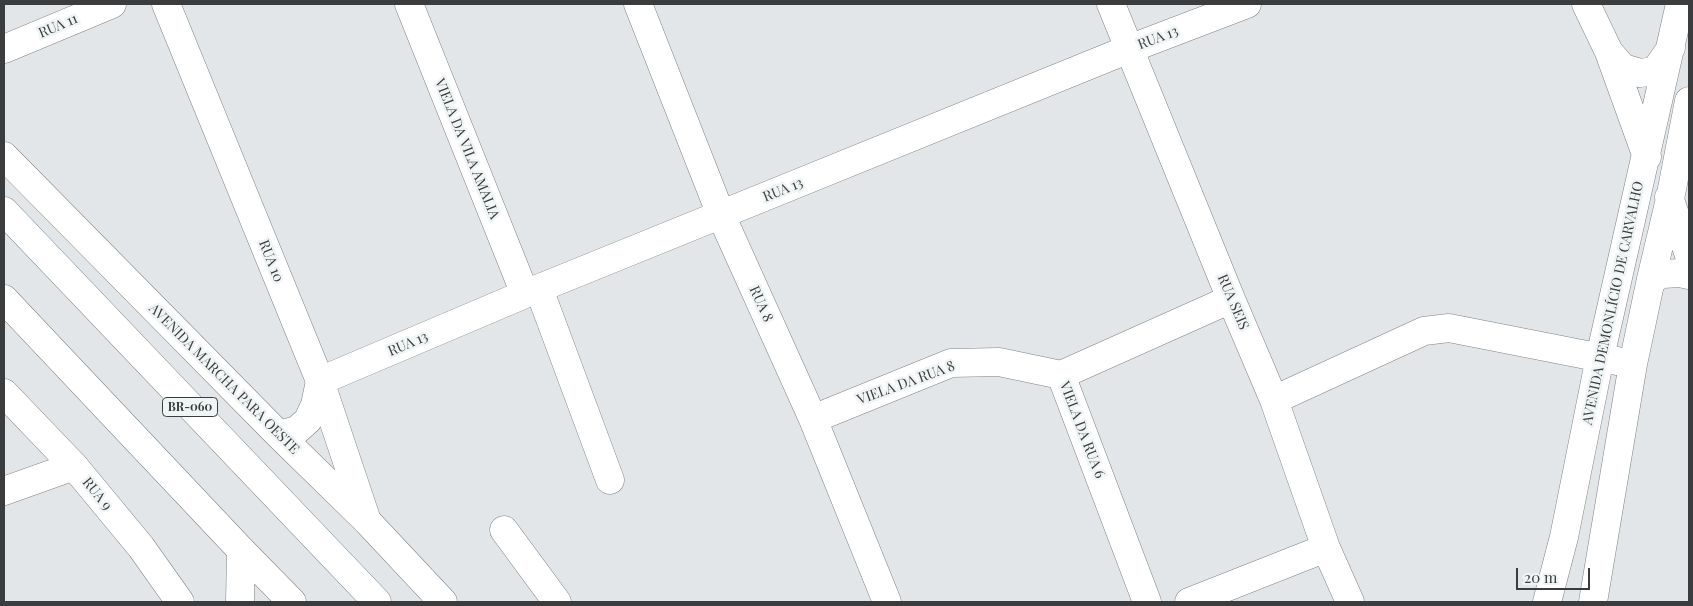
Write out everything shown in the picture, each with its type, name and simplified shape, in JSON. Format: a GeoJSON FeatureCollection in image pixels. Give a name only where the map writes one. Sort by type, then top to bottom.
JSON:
{"type":"FeatureCollection","features":[{"type":"Feature","properties":{"kind":"main road","name":"RUA 11"},"geometry":{"type":"LineString","coordinates":[[4,49],[112,4]]}},
{"type":"Feature","properties":{"kind":"main road","name":"RUA 10"},"geometry":{"type":"LineString","coordinates":[[166,4],[320,381],[367,521]]}},
{"type":"Feature","properties":{"kind":"main road","name":"VIELA DA VILA AMALIA"},"geometry":{"type":"LineString","coordinates":[[409,4],[532,291],[610,480]]}},
{"type":"Feature","properties":{"kind":"main road","name":"RUA 8"},"geometry":{"type":"LineString","coordinates":[[638,4],[721,215],[813,418],[887,602]]}},
{"type":"Feature","properties":{"kind":"main road","name":"RUA SEIS"},"geometry":{"type":"LineString","coordinates":[[1111,4],[1274,400],[1326,548],[1350,602]]}},
{"type":"Feature","properties":{"kind":"main road","name":"RUA 13"},"geometry":{"type":"LineString","coordinates":[[320,381],[532,291],[1129,48],[1247,4]]}},
{"type":"Feature","properties":{"kind":"main road"},"geometry":{"type":"LineString","coordinates":[[1586,4],[1608,52],[1646,156],[1670,199],[1689,255]]}},
{"type":"Feature","properties":{"kind":"main road","name":"AVENIDA DEMONLÍCIO DE CARVALHO"},"geometry":{"type":"LineString","coordinates":[[1547,602],[1564,536],[1600,357],[1680,4]]}},
{"type":"Feature","properties":{"kind":"main road"},"geometry":{"type":"LineString","coordinates":[[1608,52],[1623,68],[1640,73],[1654,72],[1671,46]]}},
{"type":"Feature","properties":{"kind":"main road"},"geometry":{"type":"LineString","coordinates":[[1596,598],[1633,364],[1670,199],[1689,101]]}},
{"type":"Feature","properties":{"kind":"main road","name":"AVENIDA MARCHA PARA OESTE"},"geometry":{"type":"LineString","coordinates":[[4,156],[279,435],[367,521],[443,602]]}},
{"type":"Feature","properties":{"kind":"main road","name":"BR-060"},"geometry":{"type":"LineString","coordinates":[[4,211],[377,602]]}},
{"type":"Feature","properties":{"kind":"main road"},"geometry":{"type":"LineString","coordinates":[[1651,279],[1663,274],[1680,272],[1689,275]]}},
{"type":"Feature","properties":{"kind":"main road"},"geometry":{"type":"LineString","coordinates":[[4,299],[292,602]]}},
{"type":"Feature","properties":{"kind":"main road","name":"VIELA DA RUA 6"},"geometry":{"type":"LineString","coordinates":[[1147,602],[1061,375],[1231,299]]}},
{"type":"Feature","properties":{"kind":"main road"},"geometry":{"type":"LineString","coordinates":[[1274,400],[1424,331],[1450,328],[1633,364]]}},
{"type":"Feature","properties":{"kind":"main road","name":"VIELA DA RUA 8"},"geometry":{"type":"LineString","coordinates":[[813,418],[951,363],[999,362],[1061,375]]}},
{"type":"Feature","properties":{"kind":"main road"},"geometry":{"type":"LineString","coordinates":[[279,435],[297,430],[308,420],[315,405],[320,381]]}},
{"type":"Feature","properties":{"kind":"main road","name":"RUA 9"},"geometry":{"type":"LineString","coordinates":[[4,394],[74,466],[141,547],[180,602]]}},
{"type":"Feature","properties":{"kind":"main road"},"geometry":{"type":"LineString","coordinates":[[4,491],[74,466]]}},
{"type":"Feature","properties":{"kind":"main road"},"geometry":{"type":"LineString","coordinates":[[504,530],[557,602]]}},
{"type":"Feature","properties":{"kind":"main road"},"geometry":{"type":"LineString","coordinates":[[1188,602],[1326,548]]}},
{"type":"Feature","properties":{"kind":"main road"},"geometry":{"type":"LineString","coordinates":[[240,602],[241,550]]}}]}
